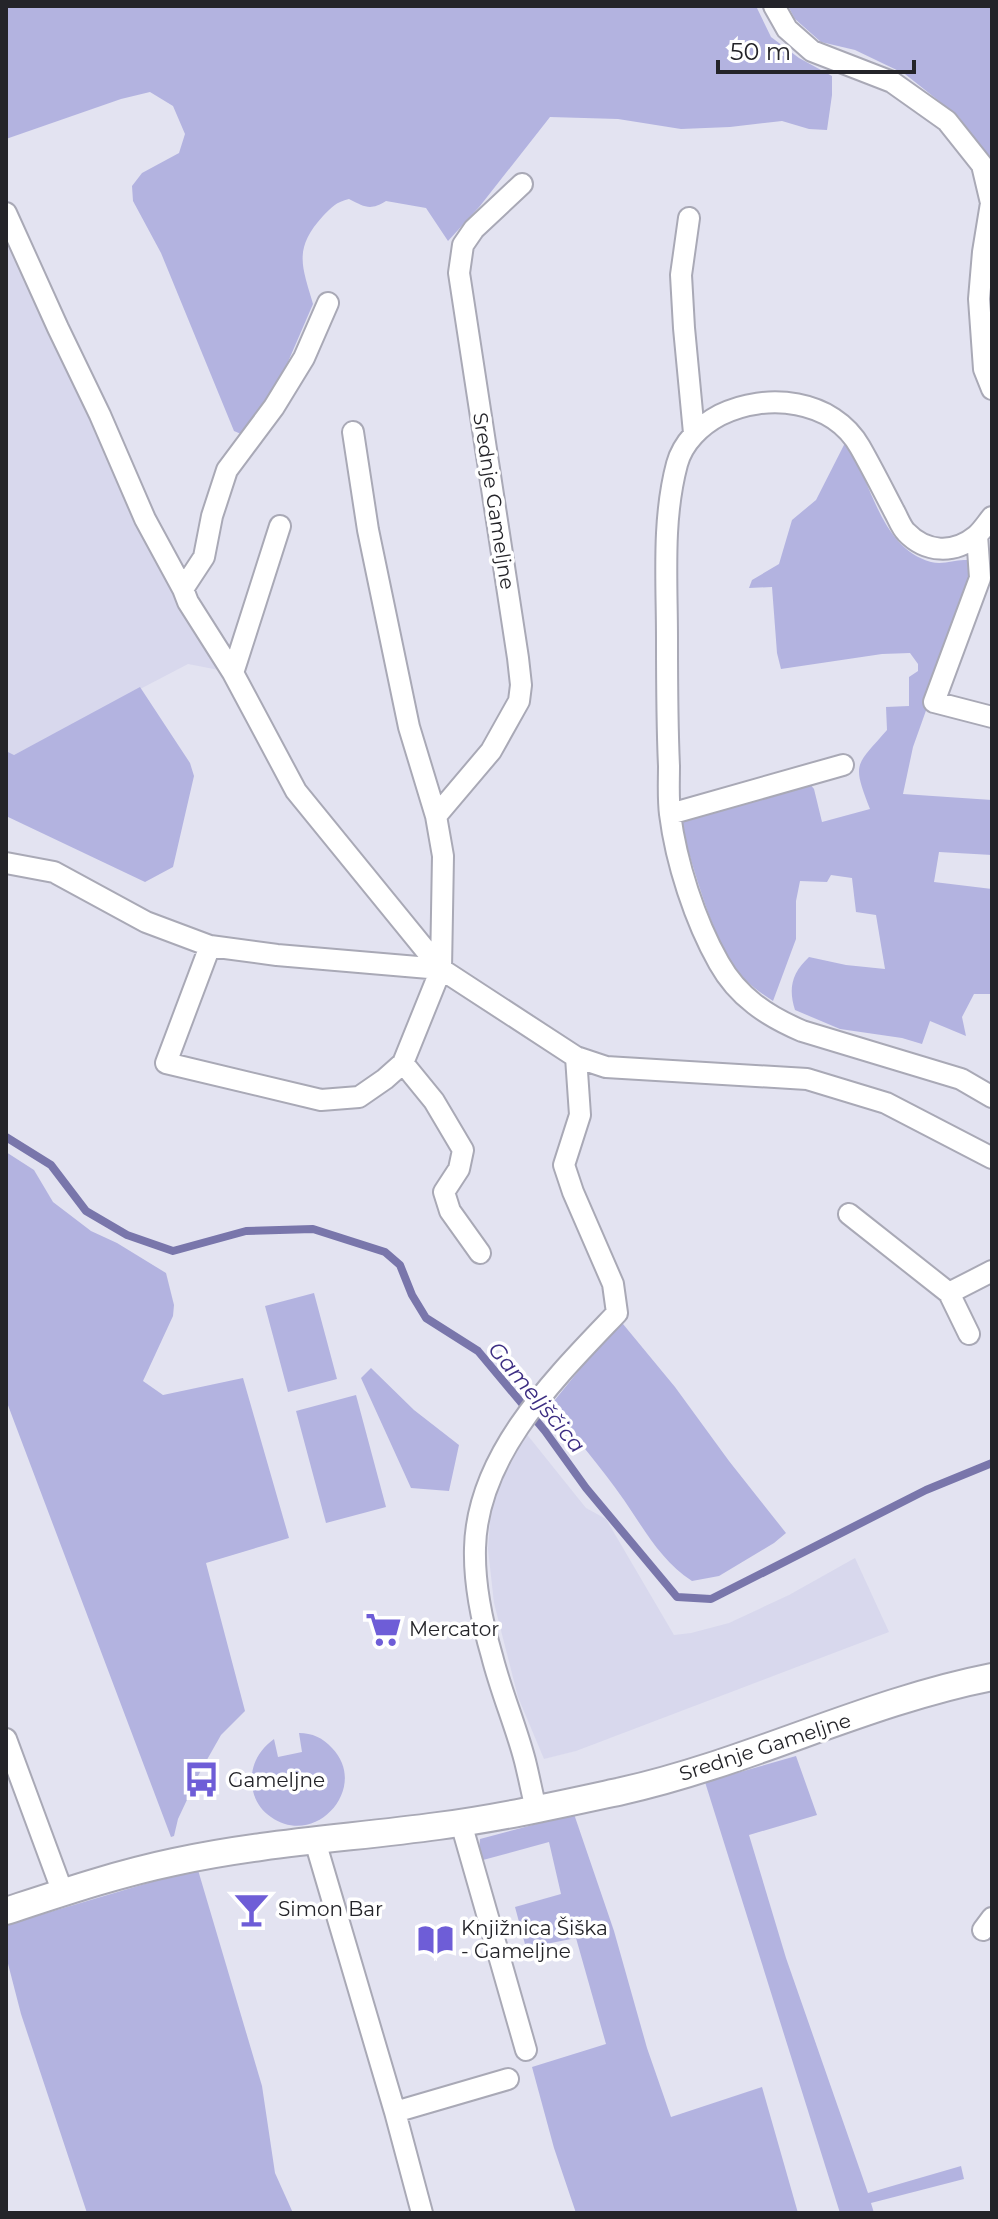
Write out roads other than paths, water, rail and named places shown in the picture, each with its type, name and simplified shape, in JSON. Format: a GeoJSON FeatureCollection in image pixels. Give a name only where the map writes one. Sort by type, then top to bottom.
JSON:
{"type":"FeatureCollection","features":[{"type":"Feature","properties":{"kind":"street"},"geometry":{"type":"LineString","coordinates":[[774,6],[787,29],[812,51],[892,82],[947,121],[982,165],[991,203],[979,299],[984,369],[992,389]]}},
{"type":"Feature","properties":{"kind":"street","name":"Srednje Gameljne"},"geometry":{"type":"LineString","coordinates":[[436,816],[491,751],[519,701],[519,669],[459,273],[463,245],[474,229],[522,184]]}},
{"type":"Feature","properties":{"kind":"street"},"geometry":{"type":"LineString","coordinates":[[6,213],[145,519],[188,602],[233,673],[296,791],[441,969],[576,1057],[606,1067],[807,1079],[886,1103],[992,1158]]}},
{"type":"Feature","properties":{"kind":"street"},"geometry":{"type":"LineString","coordinates":[[689,218],[681,275],[694,433]]}},
{"type":"Feature","properties":{"kind":"street"},"geometry":{"type":"LineString","coordinates":[[183,589],[204,557],[212,516],[227,470],[274,407],[304,358],[328,303]]}},
{"type":"Feature","properties":{"kind":"street"},"geometry":{"type":"LineString","coordinates":[[992,517],[977,535],[960,545],[944,550],[925,547],[905,531],[858,443],[837,420],[787,402],[757,403],[721,415],[694,433],[678,460],[668,515],[667,710],[670,814],[681,866],[698,918],[719,963],[733,984],[755,1006],[781,1022],[961,1079],[992,1097]]}},
{"type":"Feature","properties":{"kind":"street"},"geometry":{"type":"LineString","coordinates":[[210,946],[166,1063],[321,1100],[359,1097],[403,1063],[441,969],[443,856],[436,816],[409,727],[368,530],[353,432]]}},
{"type":"Feature","properties":{"kind":"street"},"geometry":{"type":"LineString","coordinates":[[233,673],[280,526]]}},
{"type":"Feature","properties":{"kind":"street"},"geometry":{"type":"LineString","coordinates":[[977,535],[980,578],[934,702],[992,717]]}},
{"type":"Feature","properties":{"kind":"street"},"geometry":{"type":"LineString","coordinates":[[670,814],[843,765]]}},
{"type":"Feature","properties":{"kind":"street"},"geometry":{"type":"LineString","coordinates":[[6,863],[54,872],[146,922],[210,946],[441,969]]}},
{"type":"Feature","properties":{"kind":"street"},"geometry":{"type":"LineString","coordinates":[[536,1809],[525,1760],[491,1655],[479,1601],[475,1547],[481,1505],[498,1460],[555,1377],[617,1313],[613,1284],[564,1165],[580,1115],[576,1057]]}},
{"type":"Feature","properties":{"kind":"street"},"geometry":{"type":"LineString","coordinates":[[403,1063],[434,1101],[463,1150],[459,1169],[444,1192],[450,1211],[480,1253]]}},
{"type":"Feature","properties":{"kind":"street"},"geometry":{"type":"LineString","coordinates":[[849,1214],[949,1293],[969,1334]]}},
{"type":"Feature","properties":{"kind":"street"},"geometry":{"type":"LineString","coordinates":[[949,1293],[992,1271]]}},
{"type":"Feature","properties":{"kind":"street","name":"Srednje Gameljne"},"geometry":{"type":"LineString","coordinates":[[6,1911],[175,1862],[221,1853],[461,1823],[626,1790],[672,1778],[901,1701],[992,1677]]}},
{"type":"Feature","properties":{"kind":"street"},"geometry":{"type":"LineString","coordinates":[[6,1739],[63,1893]]}},
{"type":"Feature","properties":{"kind":"street"},"geometry":{"type":"LineString","coordinates":[[461,1823],[526,2050]]}},
{"type":"Feature","properties":{"kind":"street"},"geometry":{"type":"LineString","coordinates":[[315,1841],[422,2213]]}},
{"type":"Feature","properties":{"kind":"street"},"geometry":{"type":"LineString","coordinates":[[395,2112],[508,2079]]}},
{"type":"Feature","properties":{"kind":"waterway","name":"Gameljščica"},"geometry":{"type":"LineString","coordinates":[[6,1137],[51,1165],[86,1211],[127,1235],[173,1251],[246,1231],[313,1229],[385,1252],[400,1265],[412,1295],[426,1318],[478,1351],[677,1597],[711,1599],[926,1490],[992,1463]]}},
{"type":"Feature","properties":{"kind":"place","name":"Mercator"},"geometry":{"type":"Point","coordinates":[383,1629]}},
{"type":"Feature","properties":{"kind":"place","name":"Gameljne"},"geometry":{"type":"Point","coordinates":[202,1780]}},
{"type":"Feature","properties":{"kind":"place","name":"Simon Bar"},"geometry":{"type":"Point","coordinates":[252,1909]}},
{"type":"Feature","properties":{"kind":"place","name":"Knjižnica Šiška - Gameljne"},"geometry":{"type":"Point","coordinates":[435,1939]}}]}
